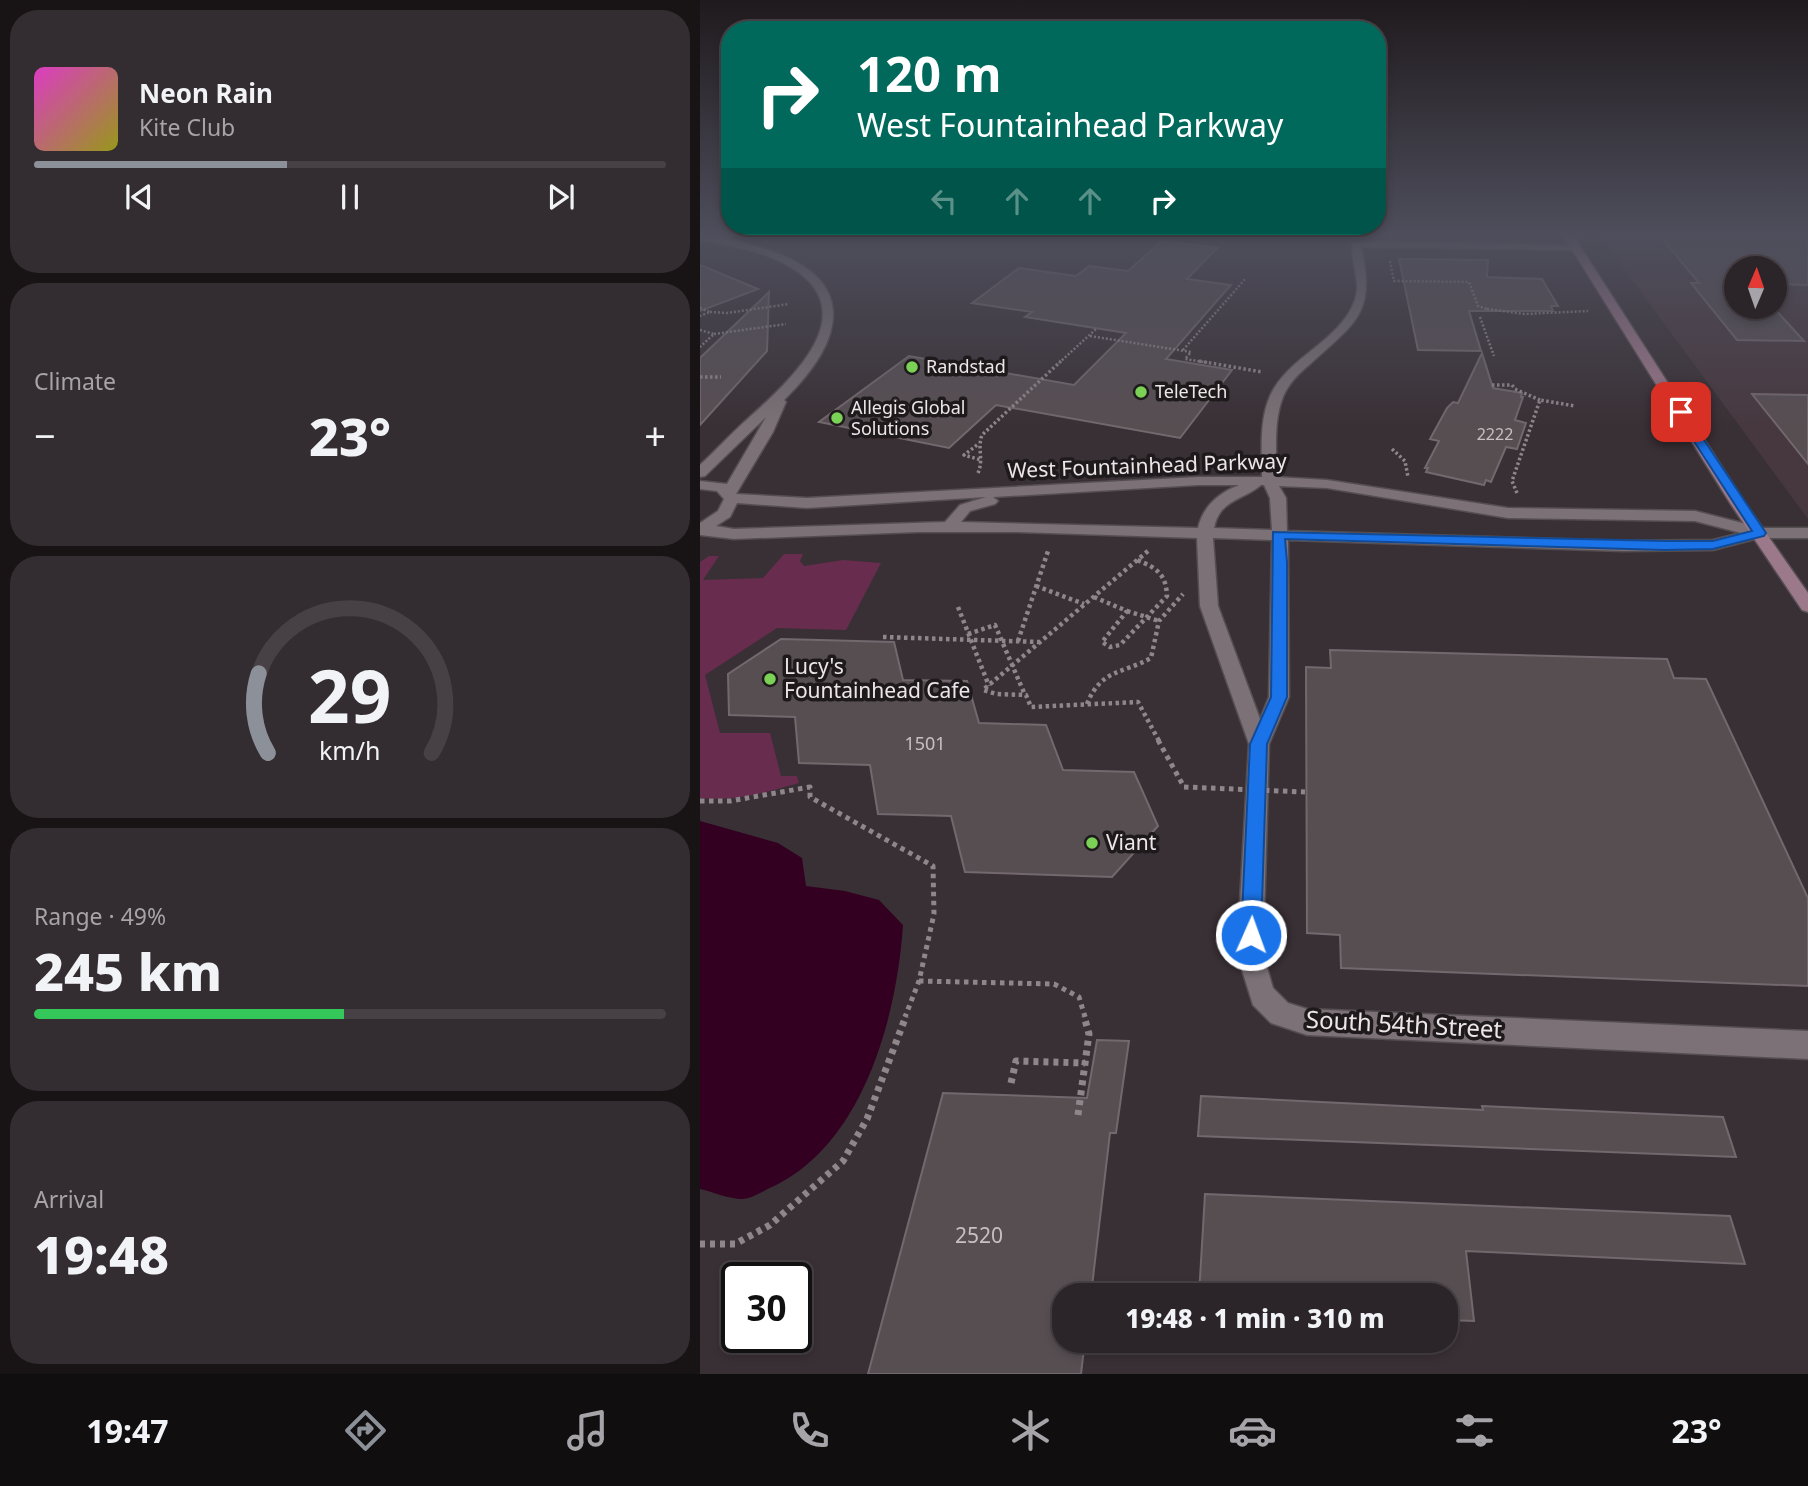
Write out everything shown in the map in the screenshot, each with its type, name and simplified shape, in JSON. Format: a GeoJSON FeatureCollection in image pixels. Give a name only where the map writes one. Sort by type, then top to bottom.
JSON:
{"type":"FeatureCollection","features":[{"type":"Feature","properties":{"kind":"main road"},"geometry":{"type":"LineString","coordinates":[[1608,299],[1808,606]]}},
{"type":"Feature","properties":{"kind":"street"},"geometry":{"type":"LineString","coordinates":[[700,473],[782,396],[815,357],[828,333],[830,311],[825,299]]}},
{"type":"Feature","properties":{"kind":"street"},"geometry":{"type":"LineString","coordinates":[[1205,532],[1211,512],[1220,501],[1235,492],[1269,481],[1271,415],[1276,397],[1294,372],[1345,324],[1360,299]]}},
{"type":"Feature","properties":{"kind":"street"},"geometry":{"type":"LineString","coordinates":[[701,529],[725,514],[731,495],[766,432],[782,396]]}},
{"type":"Feature","properties":{"kind":"street","name":"West Fountainhead Parkway"},"geometry":{"type":"LineString","coordinates":[[700,485],[721,487],[731,495],[800,503],[1060,488],[1269,481],[1327,484],[1508,513],[1695,516],[1759,533]]}},
{"type":"Feature","properties":{"kind":"street","name":"South 54th Street"},"geometry":{"type":"LineString","coordinates":[[1269,481],[1277,494],[1281,562],[1279,697],[1259,744],[1250,954],[1262,996],[1280,1014],[1307,1022],[1808,1045]]}},
{"type":"Feature","properties":{"kind":"street"},"geometry":{"type":"LineString","coordinates":[[949,527],[959,513],[974,504],[1060,488]]}},
{"type":"Feature","properties":{"kind":"street"},"geometry":{"type":"LineString","coordinates":[[701,529],[734,534],[949,527],[1665,545],[1713,545],[1759,533],[1808,533]]}},
{"type":"Feature","properties":{"kind":"street","name":"South 54th Street"},"geometry":{"type":"LineString","coordinates":[[1205,532],[1209,606],[1259,744]]}},
{"type":"Feature","properties":{"kind":"path"},"geometry":{"type":"LineString","coordinates":[[1182,351],[1227,299]]}},
{"type":"Feature","properties":{"kind":"path"},"geometry":{"type":"LineString","coordinates":[[1475,299],[1478,306],[1505,314],[1537,315],[1587,310]]}},
{"type":"Feature","properties":{"kind":"path"},"geometry":{"type":"LineString","coordinates":[[700,307],[710,312],[727,313],[789,304]]}},
{"type":"Feature","properties":{"kind":"path"},"geometry":{"type":"LineString","coordinates":[[700,316],[710,312]]}},
{"type":"Feature","properties":{"kind":"path"},"geometry":{"type":"LineString","coordinates":[[1480,317],[1494,356]]}},
{"type":"Feature","properties":{"kind":"path"},"geometry":{"type":"LineString","coordinates":[[700,330],[714,334],[786,324]]}},
{"type":"Feature","properties":{"kind":"path"},"geometry":{"type":"LineString","coordinates":[[981,460],[964,455],[977,446],[982,435],[1096,329]]}},
{"type":"Feature","properties":{"kind":"path"},"geometry":{"type":"LineString","coordinates":[[700,347],[714,334]]}},
{"type":"Feature","properties":{"kind":"path"},"geometry":{"type":"LineString","coordinates":[[1089,336],[1191,352],[1185,359],[1262,372]]}},
{"type":"Feature","properties":{"kind":"path"},"geometry":{"type":"LineString","coordinates":[[700,377],[721,377]]}},
{"type":"Feature","properties":{"kind":"path"},"geometry":{"type":"LineString","coordinates":[[1492,385],[1513,385],[1514,389],[1540,400],[1575,406]]}},
{"type":"Feature","properties":{"kind":"path"},"geometry":{"type":"LineString","coordinates":[[1518,494],[1512,481],[1540,400]]}},
{"type":"Feature","properties":{"kind":"path"},"geometry":{"type":"LineString","coordinates":[[977,446],[981,460],[978,474]]}},
{"type":"Feature","properties":{"kind":"path"},"geometry":{"type":"LineString","coordinates":[[1392,449],[1405,461],[1408,478]]}},
{"type":"Feature","properties":{"kind":"path"},"geometry":{"type":"LineString","coordinates":[[1018,641],[1052,540]]}},
{"type":"Feature","properties":{"kind":"path"},"geometry":{"type":"LineString","coordinates":[[1026,695],[996,694],[983,690],[1152,547]]}},
{"type":"Feature","properties":{"kind":"path"},"geometry":{"type":"LineString","coordinates":[[1128,611],[1105,635],[1102,642],[1110,647],[1120,645],[1167,596],[1167,580],[1159,569],[1137,560]]}},
{"type":"Feature","properties":{"kind":"path"},"geometry":{"type":"LineString","coordinates":[[1036,586],[1084,604]]}},
{"type":"Feature","properties":{"kind":"path"},"geometry":{"type":"LineString","coordinates":[[1087,704],[1093,685],[1107,674],[1138,667],[1151,658],[1159,621],[1178,602],[1186,589]]}},
{"type":"Feature","properties":{"kind":"path"},"geometry":{"type":"LineString","coordinates":[[1094,597],[1159,621]]}},
{"type":"Feature","properties":{"kind":"path"},"geometry":{"type":"LineString","coordinates":[[958,607],[989,686]]}},
{"type":"Feature","properties":{"kind":"path"},"geometry":{"type":"LineString","coordinates":[[969,637],[995,625],[1031,706],[1139,702],[1184,787],[1304,792]]}},
{"type":"Feature","properties":{"kind":"path"},"geometry":{"type":"LineString","coordinates":[[883,637],[969,637],[1041,642]]}},
{"type":"Feature","properties":{"kind":"path"},"geometry":{"type":"LineString","coordinates":[[700,801],[744,801],[810,787],[810,797],[933,866],[934,914],[919,981],[867,1119],[843,1161],[770,1225],[735,1244],[700,1244]]}},
{"type":"Feature","properties":{"kind":"path"},"geometry":{"type":"LineString","coordinates":[[919,981],[1054,984],[1079,997],[1089,1034],[1077,1115]]}},
{"type":"Feature","properties":{"kind":"path"},"geometry":{"type":"LineString","coordinates":[[1011,1083],[1016,1061],[1085,1063]]}},
{"type":"Feature","properties":{"kind":"shaded area"},"geometry":{"type":"Polygon","coordinates":[[[1646,299],[1724,299],[1724,319],[1787,319],[1787,299],[1808,299],[1808,519],[1646,299]]]}},
{"type":"Feature","properties":{"kind":"shaded area"},"geometry":{"type":"Polygon","coordinates":[[[784,554],[803,554],[800,561],[804,566],[843,560],[881,563],[846,630],[777,628],[705,675],[720,733],[770,733],[781,776],[797,776],[799,783],[739,797],[700,798],[700,562],[709,556],[719,556],[703,580],[763,578],[784,554]]]}},
{"type":"Feature","properties":{"kind":"shaded area"},"geometry":{"type":"Polygon","coordinates":[[[700,821],[778,843],[802,858],[806,886],[845,891],[879,900],[903,925],[893,999],[883,1037],[852,1110],[830,1141],[804,1167],[746,1199],[700,1189],[700,821]]]}},
{"type":"Feature","properties":{"kind":"building"},"geometry":{"type":"Polygon","coordinates":[[[700,299],[731,299],[700,311],[700,299]]]}},
{"type":"Feature","properties":{"kind":"building"},"geometry":{"type":"Polygon","coordinates":[[[762,299],[769,299],[767,351],[700,425],[700,358],[762,299]]]}},
{"type":"Feature","properties":{"kind":"building"},"geometry":{"type":"Polygon","coordinates":[[[977,299],[1219,299],[1166,359],[1232,370],[1180,438],[996,405],[949,448],[819,422],[909,356],[1074,385],[1126,333],[1025,317],[1032,312],[972,303],[977,299]]]}},
{"type":"Feature","properties":{"kind":"building"},"geometry":{"type":"Polygon","coordinates":[[[1407,299],[1554,299],[1558,306],[1551,306],[1553,311],[1469,311],[1481,351],[1418,350],[1407,299]]]}},
{"type":"Feature","properties":{"kind":"building"},"geometry":{"type":"Polygon","coordinates":[[[1704,299],[1724,299],[1724,319],[1784,319],[1804,341],[1737,340],[1704,299]]]}},
{"type":"Feature","properties":{"kind":"building"},"geometry":{"type":"Polygon","coordinates":[[[1482,353],[1493,388],[1522,393],[1515,420],[1526,423],[1517,449],[1506,447],[1491,482],[1486,480],[1484,485],[1426,472],[1428,468],[1425,468],[1439,441],[1430,439],[1447,408],[1453,402],[1458,403],[1482,353]]]}},
{"type":"Feature","properties":{"kind":"building"},"geometry":{"type":"Polygon","coordinates":[[[1752,394],[1808,395],[1808,464],[1752,394]]]}},
{"type":"Feature","properties":{"kind":"building"},"geometry":{"type":"Polygon","coordinates":[[[781,639],[894,642],[903,680],[967,681],[979,723],[1046,725],[1063,770],[1134,772],[1158,826],[1112,877],[965,872],[951,816],[878,814],[870,765],[799,763],[795,717],[729,715],[728,674],[781,639]]]}},
{"type":"Feature","properties":{"kind":"building"},"geometry":{"type":"Polygon","coordinates":[[[1330,650],[1667,659],[1674,678],[1706,679],[1808,898],[1808,986],[1341,968],[1340,935],[1307,933],[1306,667],[1331,668],[1330,650]]]}},
{"type":"Feature","properties":{"kind":"building"},"geometry":{"type":"Polygon","coordinates":[[[1097,1040],[1129,1041],[1116,1133],[1110,1133],[1092,1283],[1052,1283],[1052,1353],[1083,1353],[1081,1374],[868,1374],[943,1093],[1087,1098],[1097,1040]]]}},
{"type":"Feature","properties":{"kind":"building"},"geometry":{"type":"Polygon","coordinates":[[[1201,1096],[1483,1110],[1482,1106],[1723,1117],[1736,1157],[1198,1136],[1201,1096]]]}},
{"type":"Feature","properties":{"kind":"building"},"geometry":{"type":"Polygon","coordinates":[[[1205,1194],[1730,1216],[1745,1264],[1466,1251],[1474,1321],[1458,1320],[1458,1283],[1200,1283],[1205,1194]]]}},
{"type":"Feature","properties":{"kind":"place","name":"Randstad"},"geometry":{"type":"Point","coordinates":[912,367]}},
{"type":"Feature","properties":{"kind":"place","name":"TeleTech"},"geometry":{"type":"Point","coordinates":[1141,392]}},
{"type":"Feature","properties":{"kind":"place","name":"Allegis Global Solutions"},"geometry":{"type":"Point","coordinates":[837,418]}},
{"type":"Feature","properties":{"kind":"place","name":"Lucy's Fountainhead Cafe"},"geometry":{"type":"Point","coordinates":[770,679]}},
{"type":"Feature","properties":{"kind":"place","name":"Viant"},"geometry":{"type":"Point","coordinates":[1092,843]}},
{"type":"Feature","properties":{"kind":"route"},"geometry":{"type":"LineString","coordinates":[[1251,935],[1259,744],[1279,697],[1281,562],[1278,534],[1563,544],[1713,545],[1759,533],[1681,412]]}}]}
